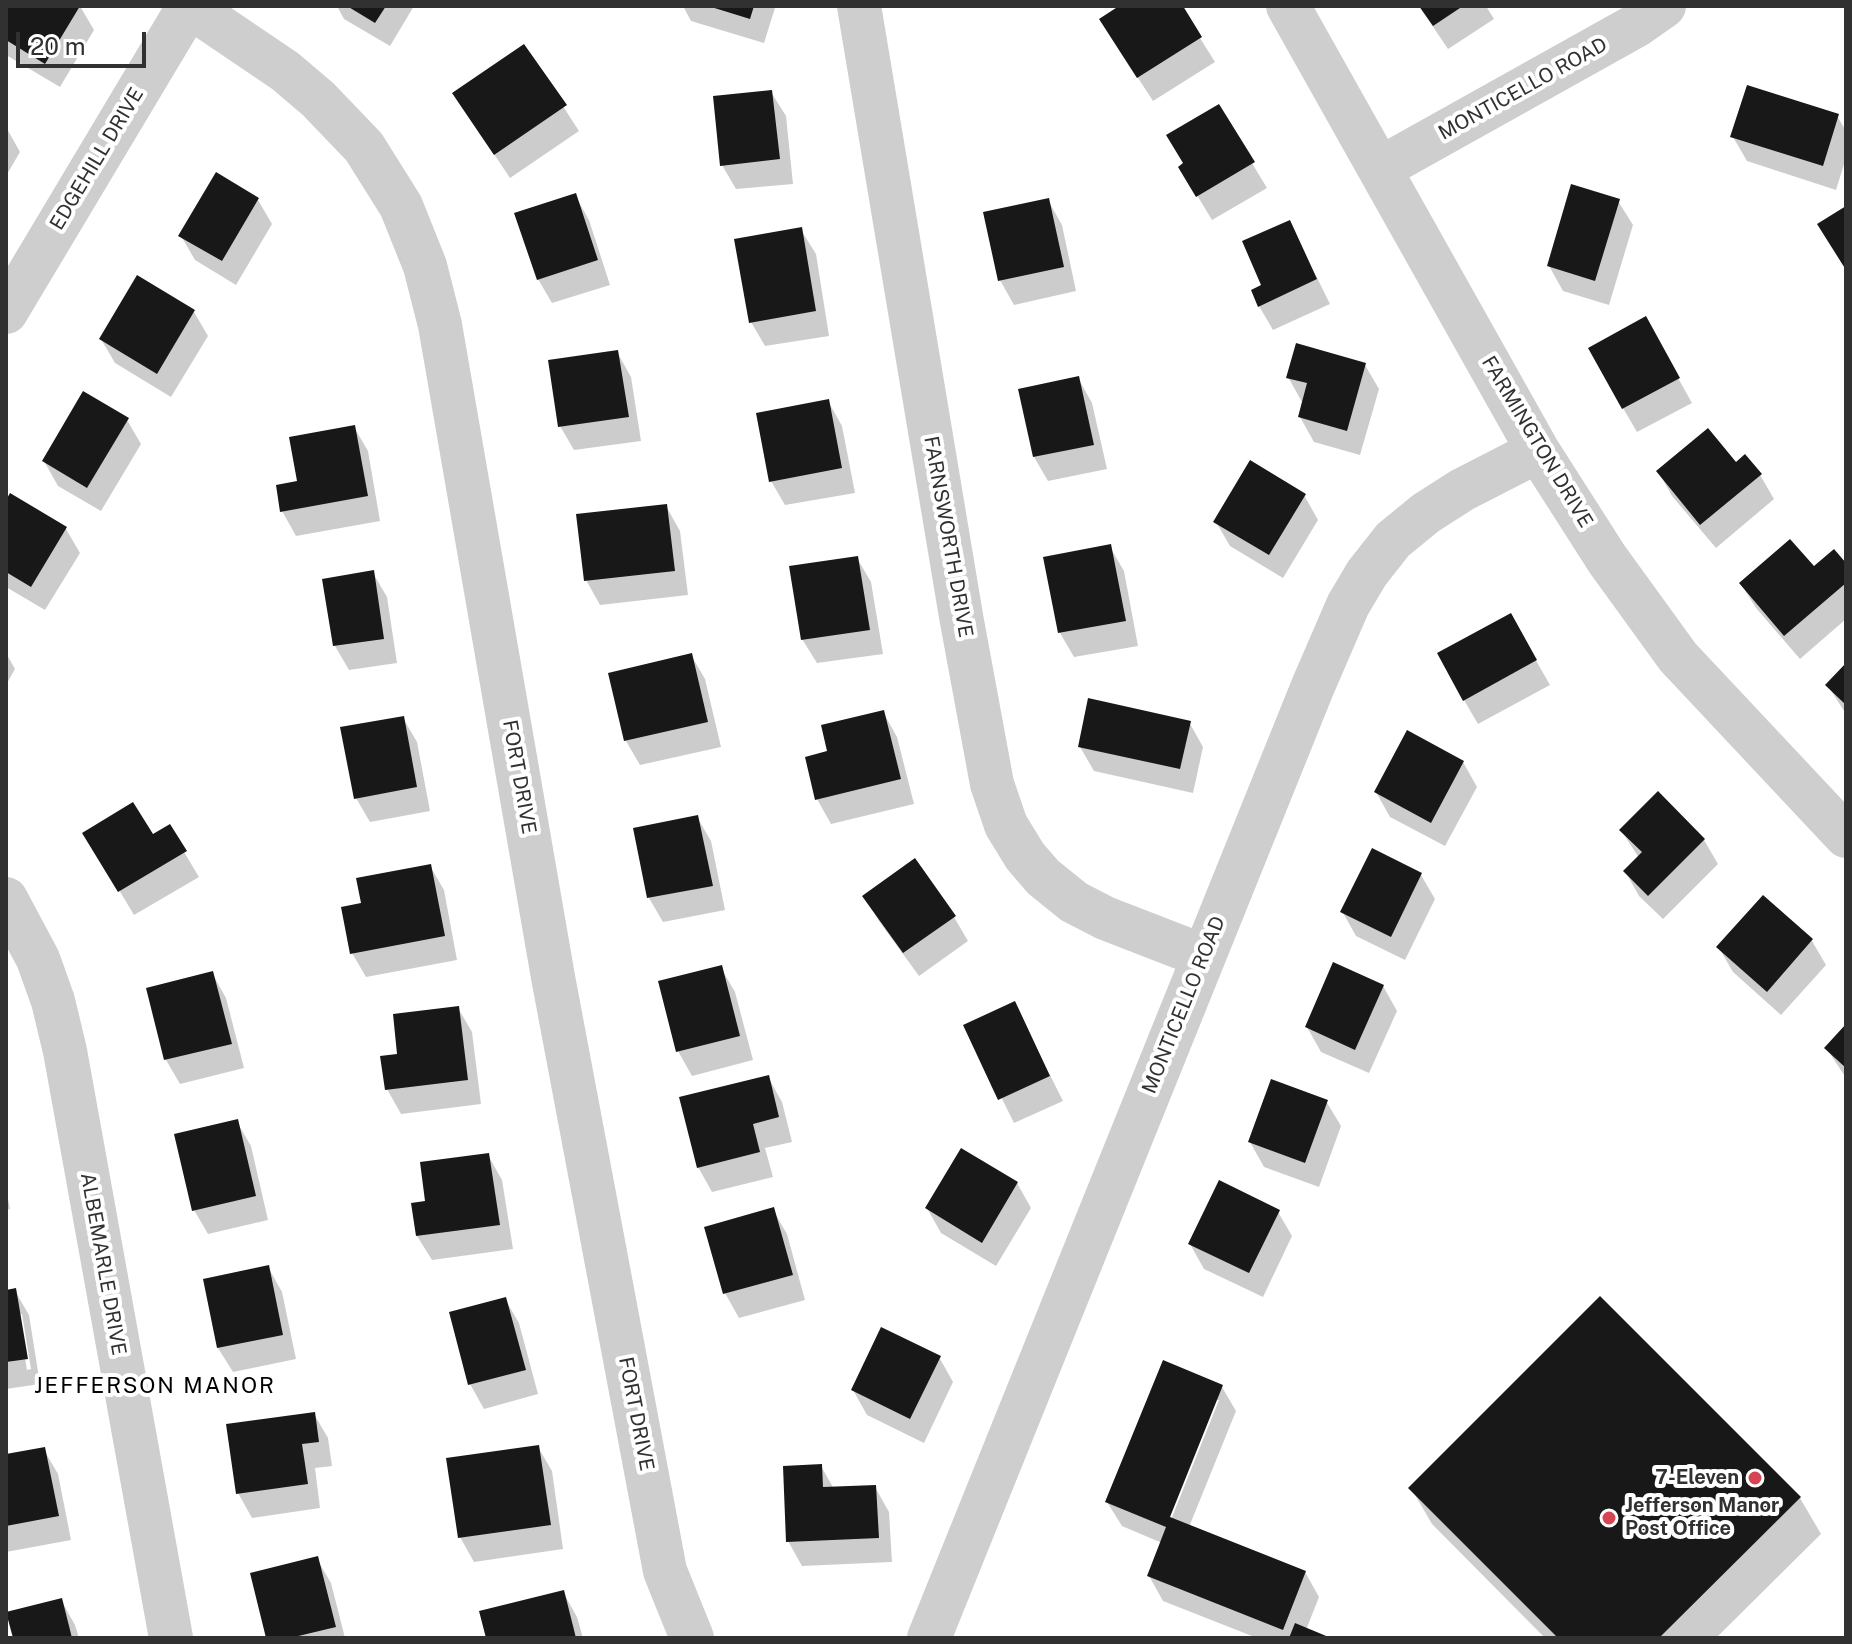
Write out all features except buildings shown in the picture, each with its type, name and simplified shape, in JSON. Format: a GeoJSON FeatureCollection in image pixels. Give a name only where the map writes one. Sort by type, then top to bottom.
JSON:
{"type":"FeatureCollection","features":[{"type":"Feature","properties":{"kind":"street","name":"EDGEHILL DRIVE"},"geometry":{"type":"LineString","coordinates":[[6,312],[189,6]]}},
{"type":"Feature","properties":{"kind":"street","name":"FORT DRIVE"},"geometry":{"type":"LineString","coordinates":[[189,6],[285,71],[318,99],[364,147],[401,206],[425,266],[440,325],[553,977],[665,1571],[692,1638]]}},
{"type":"Feature","properties":{"kind":"street","name":"FARNSWORTH DRIVE"},"geometry":{"type":"LineString","coordinates":[[859,6],[961,616],[992,784],[1006,825],[1025,856],[1043,877],[1074,902],[1105,918],[1203,956]]}},
{"type":"Feature","properties":{"kind":"street","name":"FARMINGTON DRIVE"},"geometry":{"type":"LineString","coordinates":[[1288,6],[1538,451],[1607,559],[1678,657],[1846,836]]}},
{"type":"Feature","properties":{"kind":"street","name":"MONTICELLO ROAD"},"geometry":{"type":"LineString","coordinates":[[1381,168],[1637,25],[1664,6]]}},
{"type":"Feature","properties":{"kind":"street","name":"MONTICELLO ROAD"},"geometry":{"type":"LineString","coordinates":[[929,1638],[1203,956],[1348,605],[1367,573],[1393,540],[1426,513],[1462,490],[1538,451]]}},
{"type":"Feature","properties":{"kind":"street","name":"ALBEMARLE DRIVE"},"geometry":{"type":"LineString","coordinates":[[6,899],[38,959],[53,1001],[65,1051],[171,1638]]}},
{"type":"Feature","properties":{"kind":"place","name":"7-Eleven"},"geometry":{"type":"Point","coordinates":[1755,1478]}},
{"type":"Feature","properties":{"kind":"place","name":"Jefferson Manor Post Office"},"geometry":{"type":"Point","coordinates":[1609,1518]}},
{"type":"Feature","properties":{"kind":"district","name":"JEFFERSON MANOR"},"geometry":{"type":"Point","coordinates":[155,1386]}}]}
